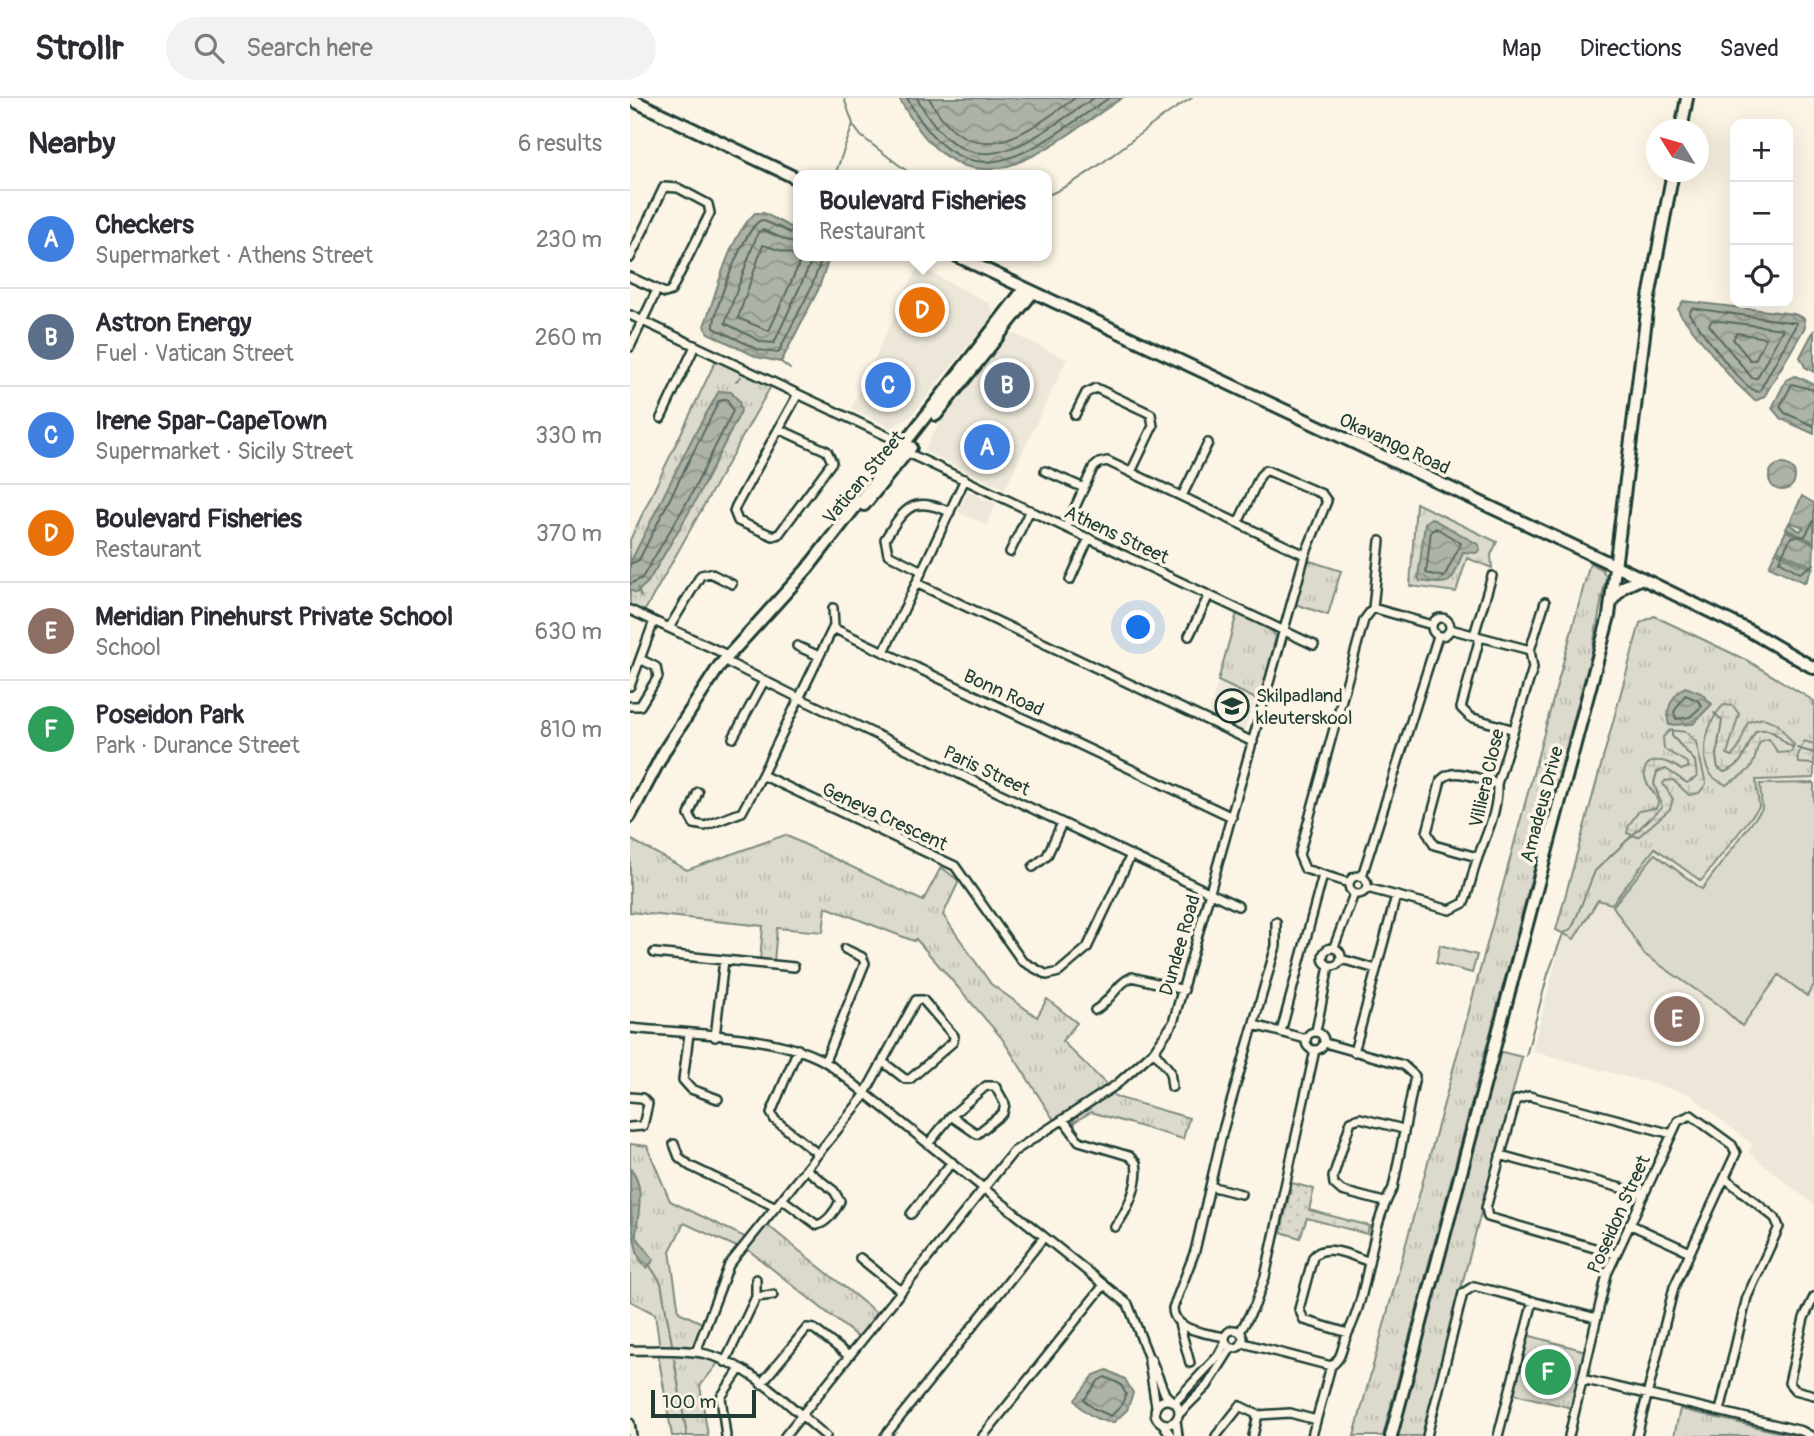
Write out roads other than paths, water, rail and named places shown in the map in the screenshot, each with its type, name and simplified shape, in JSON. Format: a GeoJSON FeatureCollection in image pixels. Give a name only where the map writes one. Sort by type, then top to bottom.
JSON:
{"type":"FeatureCollection","features":[{"type":"Feature","properties":{"kind":"street"},"geometry":{"type":"LineString","coordinates":[[1683,119],[1687,98]]}},
{"type":"Feature","properties":{"kind":"street"},"geometry":{"type":"LineString","coordinates":[[630,99],[793,177]]}},
{"type":"Feature","properties":{"kind":"street","name":"Amadeus Drive"},"geometry":{"type":"LineString","coordinates":[[1391,1436],[1612,599],[1646,314],[1671,182]]}},
{"type":"Feature","properties":{"kind":"street"},"geometry":{"type":"LineString","coordinates":[[630,258],[664,187],[678,188],[708,204],[710,213],[673,289],[667,294],[630,277]]}},
{"type":"Feature","properties":{"kind":"street","name":"Okavango Road"},"geometry":{"type":"LineString","coordinates":[[968,261],[1642,578],[1748,630],[1814,668]]}},
{"type":"Feature","properties":{"kind":"street"},"geometry":{"type":"LineString","coordinates":[[630,347],[657,290]]}},
{"type":"Feature","properties":{"kind":"street","name":"Vatican Street"},"geometry":{"type":"LineString","coordinates":[[630,816],[666,748],[726,659],[822,551],[1029,290]]}},
{"type":"Feature","properties":{"kind":"street","name":"Athens Street"},"geometry":{"type":"LineString","coordinates":[[630,315],[798,394],[965,479],[1314,645]]}},
{"type":"Feature","properties":{"kind":"street"},"geometry":{"type":"LineString","coordinates":[[661,418],[695,346]]}},
{"type":"Feature","properties":{"kind":"street"},"geometry":{"type":"LineString","coordinates":[[1075,415],[1086,393],[1094,388],[1151,414],[1153,426],[1130,472]]}},
{"type":"Feature","properties":{"kind":"street"},"geometry":{"type":"LineString","coordinates":[[779,429],[827,451],[832,462],[779,534],[773,536],[738,521],[734,510],[798,394]]}},
{"type":"Feature","properties":{"kind":"street"},"geometry":{"type":"LineString","coordinates":[[1182,496],[1208,443]]}},
{"type":"Feature","properties":{"kind":"street"},"geometry":{"type":"LineString","coordinates":[[1066,527],[1095,466],[1101,462],[1130,472],[1305,555]]}},
{"type":"Feature","properties":{"kind":"street"},"geometry":{"type":"LineString","coordinates":[[1045,471],[1084,488]]}},
{"type":"Feature","properties":{"kind":"street","name":"Dundee Road"},"geometry":{"type":"LineString","coordinates":[[785,1436],[1018,1146],[1116,1085],[1154,1051],[1173,1023],[1305,555],[1328,501],[1322,494],[1274,471],[1262,473],[1238,523]]}},
{"type":"Feature","properties":{"kind":"street"},"geometry":{"type":"LineString","coordinates":[[884,652],[965,479]]}},
{"type":"Feature","properties":{"kind":"street"},"geometry":{"type":"LineString","coordinates":[[922,571],[888,554],[884,549],[885,539],[912,506],[927,502],[950,512]]}},
{"type":"Feature","properties":{"kind":"street"},"geometry":{"type":"LineString","coordinates":[[1010,552],[1030,510]]}},
{"type":"Feature","properties":{"kind":"street"},"geometry":{"type":"LineString","coordinates":[[1070,580],[1089,538]]}},
{"type":"Feature","properties":{"kind":"street"},"geometry":{"type":"LineString","coordinates":[[1334,947],[1354,894],[1349,883],[1305,869],[1298,855],[1364,620],[1373,608],[1380,541]]}},
{"type":"Feature","properties":{"kind":"street"},"geometry":{"type":"LineString","coordinates":[[669,628],[701,575],[710,573],[732,584]]}},
{"type":"Feature","properties":{"kind":"street"},"geometry":{"type":"LineString","coordinates":[[1492,576],[1461,708],[1470,717],[1511,729]]}},
{"type":"Feature","properties":{"kind":"street"},"geometry":{"type":"LineString","coordinates":[[1612,599],[1623,587],[1642,578]]}},
{"type":"Feature","properties":{"kind":"street"},"geometry":{"type":"LineString","coordinates":[[916,583],[1253,742]]}},
{"type":"Feature","properties":{"kind":"street"},"geometry":{"type":"LineString","coordinates":[[1189,636],[1209,595]]}},
{"type":"Feature","properties":{"kind":"street","name":"Villiera Close"},"geometry":{"type":"LineString","coordinates":[[1367,888],[1450,910],[1459,908],[1466,898],[1478,857],[1487,842],[1497,804],[1497,784],[1511,729],[1519,717],[1533,667],[1530,650],[1545,602]]}},
{"type":"Feature","properties":{"kind":"street"},"geometry":{"type":"LineString","coordinates":[[698,792],[689,815],[694,824],[705,826],[742,812],[833,628],[833,608]]}},
{"type":"Feature","properties":{"kind":"street"},"geometry":{"type":"LineString","coordinates":[[1354,894],[1364,893],[1367,888],[1362,876],[1438,636],[1432,625],[1373,608]]}},
{"type":"Feature","properties":{"kind":"street","name":"Paris Street"},"geometry":{"type":"LineString","coordinates":[[630,610],[723,653],[726,659],[764,681],[1238,906]]}},
{"type":"Feature","properties":{"kind":"street"},"geometry":{"type":"LineString","coordinates":[[1432,625],[1435,620],[1443,618],[1449,622],[1450,629],[1446,635],[1438,636]]}},
{"type":"Feature","properties":{"kind":"street"},"geometry":{"type":"LineString","coordinates":[[630,686],[654,621]]}},
{"type":"Feature","properties":{"kind":"street","name":"Bonn Road"},"geometry":{"type":"LineString","coordinates":[[833,628],[1232,817]]}},
{"type":"Feature","properties":{"kind":"street"},"geometry":{"type":"LineString","coordinates":[[1450,629],[1530,650]]}},
{"type":"Feature","properties":{"kind":"street"},"geometry":{"type":"LineString","coordinates":[[797,646],[819,656]]}},
{"type":"Feature","properties":{"kind":"street"},"geometry":{"type":"LineString","coordinates":[[630,706],[640,706],[658,677],[656,667],[640,659]]}},
{"type":"Feature","properties":{"kind":"street"},"geometry":{"type":"LineString","coordinates":[[733,738],[764,681]]}},
{"type":"Feature","properties":{"kind":"street"},"geometry":{"type":"LineString","coordinates":[[1478,857],[1434,845],[1427,832],[1441,780],[1446,775],[1454,773],[1497,784]]}},
{"type":"Feature","properties":{"kind":"street","name":"Geneva Crescent"},"geometry":{"type":"LineString","coordinates":[[762,775],[955,866],[1022,961],[1047,975],[1059,972],[1085,951],[1130,855]]}},
{"type":"Feature","properties":{"kind":"street"},"geometry":{"type":"LineString","coordinates":[[1033,867],[1047,856],[1062,823]]}},
{"type":"Feature","properties":{"kind":"street"},"geometry":{"type":"LineString","coordinates":[[1281,1032],[1323,875]]}},
{"type":"Feature","properties":{"kind":"street"},"geometry":{"type":"LineString","coordinates":[[1349,883],[1354,876],[1362,876]]}},
{"type":"Feature","properties":{"kind":"street"},"geometry":{"type":"LineString","coordinates":[[1354,1052],[1395,895]]}},
{"type":"Feature","properties":{"kind":"street"},"geometry":{"type":"LineString","coordinates":[[1190,1363],[1173,1308],[1195,1251],[1210,1186],[1276,946],[1276,922]]}},
{"type":"Feature","properties":{"kind":"street"},"geometry":{"type":"LineString","coordinates":[[1306,1039],[1316,1031],[1320,999],[1329,966],[1323,955],[1326,949],[1334,947],[1340,951],[1341,959],[1336,965],[1329,966]]}},
{"type":"Feature","properties":{"kind":"street"},"geometry":{"type":"LineString","coordinates":[[825,1061],[865,963],[862,957],[845,949]]}},
{"type":"Feature","properties":{"kind":"street"},"geometry":{"type":"LineString","coordinates":[[654,953],[793,967]]}},
{"type":"Feature","properties":{"kind":"street"},"geometry":{"type":"LineString","coordinates":[[1341,959],[1376,969]]}},
{"type":"Feature","properties":{"kind":"street"},"geometry":{"type":"LineString","coordinates":[[715,1037],[724,960]]}},
{"type":"Feature","properties":{"kind":"street"},"geometry":{"type":"LineString","coordinates":[[1095,1010],[1107,1003],[1130,978],[1184,990]]}},
{"type":"Feature","properties":{"kind":"street"},"geometry":{"type":"LineString","coordinates":[[696,1352],[729,1265],[866,1094],[883,1062],[918,999],[923,1000],[954,1036],[953,1042],[910,1079],[905,1079],[883,1062]]}},
{"type":"Feature","properties":{"kind":"street"},"geometry":{"type":"LineString","coordinates":[[1254,1025],[1306,1039]]}},
{"type":"Feature","properties":{"kind":"street"},"geometry":{"type":"LineString","coordinates":[[630,1038],[631,1028],[715,1037],[798,1049],[825,1061],[1132,1309],[1164,1394],[1173,1402],[1178,1436]]}},
{"type":"Feature","properties":{"kind":"street"},"geometry":{"type":"LineString","coordinates":[[1316,1031],[1322,1034],[1325,1043]]}},
{"type":"Feature","properties":{"kind":"street"},"geometry":{"type":"LineString","coordinates":[[689,1034],[685,1083],[695,1091],[718,1099]]}},
{"type":"Feature","properties":{"kind":"street"},"geometry":{"type":"LineString","coordinates":[[1306,1039],[1308,1047],[1315,1051]]}},
{"type":"Feature","properties":{"kind":"street"},"geometry":{"type":"LineString","coordinates":[[1312,1436],[1331,1366],[1341,1358],[1368,1278],[1367,1261],[1384,1202],[1392,1188],[1416,1080],[1415,1074],[1403,1065],[1325,1043]]}},
{"type":"Feature","properties":{"kind":"street"},"geometry":{"type":"LineString","coordinates":[[1243,1343],[1240,1332],[1255,1305],[1265,1277],[1315,1051],[1325,1043]]}},
{"type":"Feature","properties":{"kind":"street"},"geometry":{"type":"LineString","coordinates":[[798,1049],[771,1113],[775,1120],[818,1154]]}},
{"type":"Feature","properties":{"kind":"street"},"geometry":{"type":"LineString","coordinates":[[1154,1051],[1170,1071],[1172,1087]]}},
{"type":"Feature","properties":{"kind":"street"},"geometry":{"type":"LineString","coordinates":[[928,1144],[951,1116],[989,1084],[997,1089],[1005,1104],[1003,1113],[978,1134],[951,1116]]}},
{"type":"Feature","properties":{"kind":"street"},"geometry":{"type":"LineString","coordinates":[[1615,1254],[1490,1218],[1486,1208],[1515,1102],[1525,1095],[1672,1134],[1680,1118],[1691,1115],[1732,1145],[1736,1152],[1671,1294],[1637,1436]]}},
{"type":"Feature","properties":{"kind":"street"},"geometry":{"type":"LineString","coordinates":[[630,1097],[642,1098],[648,1104],[643,1126],[630,1127]]}},
{"type":"Feature","properties":{"kind":"street"},"geometry":{"type":"LineString","coordinates":[[1384,1202],[1340,1190],[1334,1184],[1333,1177],[1352,1121],[1360,1118],[1403,1129]]}},
{"type":"Feature","properties":{"kind":"street"},"geometry":{"type":"LineString","coordinates":[[1063,1119],[1079,1141],[1129,1156],[1136,1163],[1137,1172],[1125,1214],[1115,1227]]}},
{"type":"Feature","properties":{"kind":"street","name":"Poseidon Street"},"geometry":{"type":"LineString","coordinates":[[1569,1436],[1596,1318],[1615,1254],[1672,1134]]}},
{"type":"Feature","properties":{"kind":"street"},"geometry":{"type":"LineString","coordinates":[[674,1144],[679,1157],[690,1166],[776,1206]]}},
{"type":"Feature","properties":{"kind":"street"},"geometry":{"type":"LineString","coordinates":[[1500,1155],[1643,1194]]}},
{"type":"Feature","properties":{"kind":"street"},"geometry":{"type":"LineString","coordinates":[[911,1214],[952,1162]]}},
{"type":"Feature","properties":{"kind":"street"},"geometry":{"type":"LineString","coordinates":[[782,1199],[814,1223],[824,1223],[839,1204],[839,1198],[806,1169]]}},
{"type":"Feature","properties":{"kind":"street"},"geometry":{"type":"LineString","coordinates":[[1720,1411],[1747,1297],[1779,1227],[1775,1218],[1725,1178]]}},
{"type":"Feature","properties":{"kind":"street"},"geometry":{"type":"LineString","coordinates":[[1210,1186],[1241,1194]]}},
{"type":"Feature","properties":{"kind":"street"},"geometry":{"type":"LineString","coordinates":[[1629,1224],[1690,1252]]}},
{"type":"Feature","properties":{"kind":"street"},"geometry":{"type":"LineString","coordinates":[[885,1436],[1045,1237]]}},
{"type":"Feature","properties":{"kind":"street"},"geometry":{"type":"LineString","coordinates":[[1348,1333],[1304,1320],[1299,1309],[1313,1257],[1318,1251],[1326,1250],[1367,1261]]}},
{"type":"Feature","properties":{"kind":"street"},"geometry":{"type":"LineString","coordinates":[[860,1258],[901,1291]]}},
{"type":"Feature","properties":{"kind":"street"},"geometry":{"type":"LineString","coordinates":[[725,1362],[756,1297],[755,1279]]}},
{"type":"Feature","properties":{"kind":"street"},"geometry":{"type":"LineString","coordinates":[[983,1436],[1104,1285]]}},
{"type":"Feature","properties":{"kind":"street"},"geometry":{"type":"LineString","coordinates":[[1427,1436],[1464,1290],[1474,1286],[1596,1318]]}},
{"type":"Feature","properties":{"kind":"street"},"geometry":{"type":"LineString","coordinates":[[756,1297],[773,1295]]}},
{"type":"Feature","properties":{"kind":"street"},"geometry":{"type":"LineString","coordinates":[[1814,1297],[1804,1318],[1789,1383],[1795,1390],[1814,1395]]}},
{"type":"Feature","properties":{"kind":"street"},"geometry":{"type":"LineString","coordinates":[[1498,1436],[1533,1301]]}},
{"type":"Feature","properties":{"kind":"street"},"geometry":{"type":"LineString","coordinates":[[1179,1323],[1238,1348],[1243,1343]]}},
{"type":"Feature","properties":{"kind":"street"},"geometry":{"type":"LineString","coordinates":[[761,1384],[807,1328],[814,1329],[849,1356]]}},
{"type":"Feature","properties":{"kind":"street"},"geometry":{"type":"LineString","coordinates":[[1163,1424],[1177,1417],[1201,1393],[1227,1343],[1230,1330],[1240,1332]]}},
{"type":"Feature","properties":{"kind":"street"},"geometry":{"type":"LineString","coordinates":[[1156,1406],[1162,1401],[1173,1402],[1191,1386],[1227,1343]]}},
{"type":"Feature","properties":{"kind":"street"},"geometry":{"type":"LineString","coordinates":[[1243,1343],[1331,1366]]}},
{"type":"Feature","properties":{"kind":"street"},"geometry":{"type":"LineString","coordinates":[[630,1350],[696,1352],[725,1362],[761,1384],[826,1436]]}},
{"type":"Feature","properties":{"kind":"street"},"geometry":{"type":"LineString","coordinates":[[1148,1356],[1156,1406],[1155,1416],[1171,1436]]}},
{"type":"Feature","properties":{"kind":"street"},"geometry":{"type":"LineString","coordinates":[[726,1436],[721,1397],[740,1369]]}},
{"type":"Feature","properties":{"kind":"street"},"geometry":{"type":"LineString","coordinates":[[1582,1379],[1802,1431],[1811,1436]]}},
{"type":"Feature","properties":{"kind":"street"},"geometry":{"type":"LineString","coordinates":[[1191,1386],[1201,1393]]}},
{"type":"Feature","properties":{"kind":"street"},"geometry":{"type":"LineString","coordinates":[[1216,1436],[1237,1407],[1244,1406],[1258,1415],[1290,1413],[1316,1420]]}},
{"type":"Feature","properties":{"kind":"street"},"geometry":{"type":"LineString","coordinates":[[1253,1436],[1258,1415]]}},
{"type":"Feature","properties":{"kind":"street"},"geometry":{"type":"LineString","coordinates":[[630,1423],[632,1436]]}},
{"type":"Feature","properties":{"kind":"street"},"geometry":{"type":"LineString","coordinates":[[1802,1431],[1814,1430]]}},
{"type":"Feature","properties":{"kind":"water"},"geometry":{"type":"Polygon","coordinates":[[[899,98],[1122,98],[1031,157],[1003,167],[977,169],[950,159],[925,137],[899,98]]]}},
{"type":"Feature","properties":{"kind":"water"},"geometry":{"type":"Polygon","coordinates":[[[755,213],[764,213],[793,228],[793,261],[828,261],[818,290],[781,362],[757,357],[708,333],[704,326],[730,251],[745,224],[755,213]]]}},
{"type":"Feature","properties":{"kind":"water"},"geometry":{"type":"Polygon","coordinates":[[[1683,301],[1794,314],[1804,318],[1805,327],[1764,397],[1755,401],[1732,379],[1678,309],[1683,301]]]}},
{"type":"Feature","properties":{"kind":"water"},"geometry":{"type":"Polygon","coordinates":[[[1814,330],[1814,372],[1805,367],[1800,357],[1814,330]]]}},
{"type":"Feature","properties":{"kind":"water"},"geometry":{"type":"Polygon","coordinates":[[[1795,376],[1814,384],[1814,434],[1781,419],[1772,408],[1786,380],[1795,376]]]}},
{"type":"Feature","properties":{"kind":"water"},"geometry":{"type":"Polygon","coordinates":[[[719,391],[731,392],[739,401],[741,411],[696,500],[648,582],[636,593],[630,590],[630,563],[719,391]]]}},
{"type":"Feature","properties":{"kind":"water"},"geometry":{"type":"Polygon","coordinates":[[[1782,464],[1791,468],[1795,477],[1791,486],[1782,490],[1773,486],[1769,477],[1773,468],[1782,464]]]}},
{"type":"Feature","properties":{"kind":"water"},"geometry":{"type":"Polygon","coordinates":[[[1802,496],[1814,503],[1814,542],[1786,529],[1789,523],[1800,531],[1803,527],[1790,522],[1802,496]]]}},
{"type":"Feature","properties":{"kind":"water"},"geometry":{"type":"Polygon","coordinates":[[[1431,518],[1479,545],[1480,550],[1476,553],[1463,552],[1453,576],[1446,582],[1420,581],[1418,578],[1425,523],[1431,518]]]}},
{"type":"Feature","properties":{"kind":"water"},"geometry":{"type":"Polygon","coordinates":[[[1786,531],[1814,544],[1813,567],[1777,550],[1786,531]]]}},
{"type":"Feature","properties":{"kind":"water"},"geometry":{"type":"Polygon","coordinates":[[[1776,552],[1812,569],[1805,583],[1769,566],[1776,552]]]}},
{"type":"Feature","properties":{"kind":"water"},"geometry":{"type":"Polygon","coordinates":[[[1685,687],[1701,693],[1712,704],[1693,724],[1669,725],[1671,703],[1676,694],[1685,687]]]}},
{"type":"Feature","properties":{"kind":"water"},"geometry":{"type":"Polygon","coordinates":[[[630,1168],[640,1193],[636,1236],[654,1260],[647,1268],[641,1262],[634,1238],[630,1168]]]}},
{"type":"Feature","properties":{"kind":"water"},"geometry":{"type":"Polygon","coordinates":[[[1107,1370],[1125,1379],[1133,1393],[1127,1410],[1114,1422],[1092,1416],[1075,1400],[1094,1375],[1107,1370]]]}},
{"type":"Feature","properties":{"kind":"waterway"},"geometry":{"type":"LineString","coordinates":[[837,170],[853,124],[844,98]]}},
{"type":"Feature","properties":{"kind":"waterway"},"geometry":{"type":"LineString","coordinates":[[1052,193],[1102,163],[1155,122],[1192,98]]}},
{"type":"Feature","properties":{"kind":"waterway"},"geometry":{"type":"LineString","coordinates":[[853,125],[861,136],[905,170]]}},
{"type":"Feature","properties":{"kind":"waterway"},"geometry":{"type":"LineString","coordinates":[[780,361],[790,369]]}},
{"type":"Feature","properties":{"kind":"waterway"},"geometry":{"type":"LineString","coordinates":[[736,381],[741,377]]}},
{"type":"Feature","properties":{"kind":"waterway"},"geometry":{"type":"LineString","coordinates":[[638,588],[641,597]]}},
{"type":"Feature","properties":{"kind":"waterway"},"geometry":{"type":"LineString","coordinates":[[1714,713],[1722,720],[1716,757],[1718,768],[1724,772],[1741,761],[1756,731],[1773,732],[1793,747]]}},
{"type":"Feature","properties":{"kind":"waterway"},"geometry":{"type":"LineString","coordinates":[[1526,1056],[1548,974],[1563,934],[1572,928],[1595,871],[1662,807],[1654,783],[1657,772],[1666,769],[1687,783],[1697,777],[1695,761],[1672,736],[1672,730]]}},
{"type":"Feature","properties":{"kind":"waterway"},"geometry":{"type":"LineString","coordinates":[[1797,748],[1814,753]]}},
{"type":"Feature","properties":{"kind":"waterway"},"geometry":{"type":"LineString","coordinates":[[650,1266],[661,1283],[672,1344]]}},
{"type":"Feature","properties":{"kind":"waterway"},"geometry":{"type":"LineString","coordinates":[[674,1359],[687,1436]]}},
{"type":"Feature","properties":{"kind":"place","name":"Boulevard Fisheries"},"geometry":{"type":"Point","coordinates":[922,310]}},
{"type":"Feature","properties":{"kind":"place","name":"Irene Spar-CapeTown"},"geometry":{"type":"Point","coordinates":[888,385]}},
{"type":"Feature","properties":{"kind":"place","name":"Astron Energy"},"geometry":{"type":"Point","coordinates":[1007,385]}},
{"type":"Feature","properties":{"kind":"place","name":"Checkers"},"geometry":{"type":"Point","coordinates":[987,447]}},
{"type":"Feature","properties":{"kind":"place","name":"Skilpadland kleuterskool"},"geometry":{"type":"Point","coordinates":[1232,706]}},
{"type":"Feature","properties":{"kind":"place","name":"Meridian Pinehurst Private School"},"geometry":{"type":"Point","coordinates":[1677,1019]}},
{"type":"Feature","properties":{"kind":"place","name":"Poseidon Park"},"geometry":{"type":"Point","coordinates":[1548,1372]}}]}
